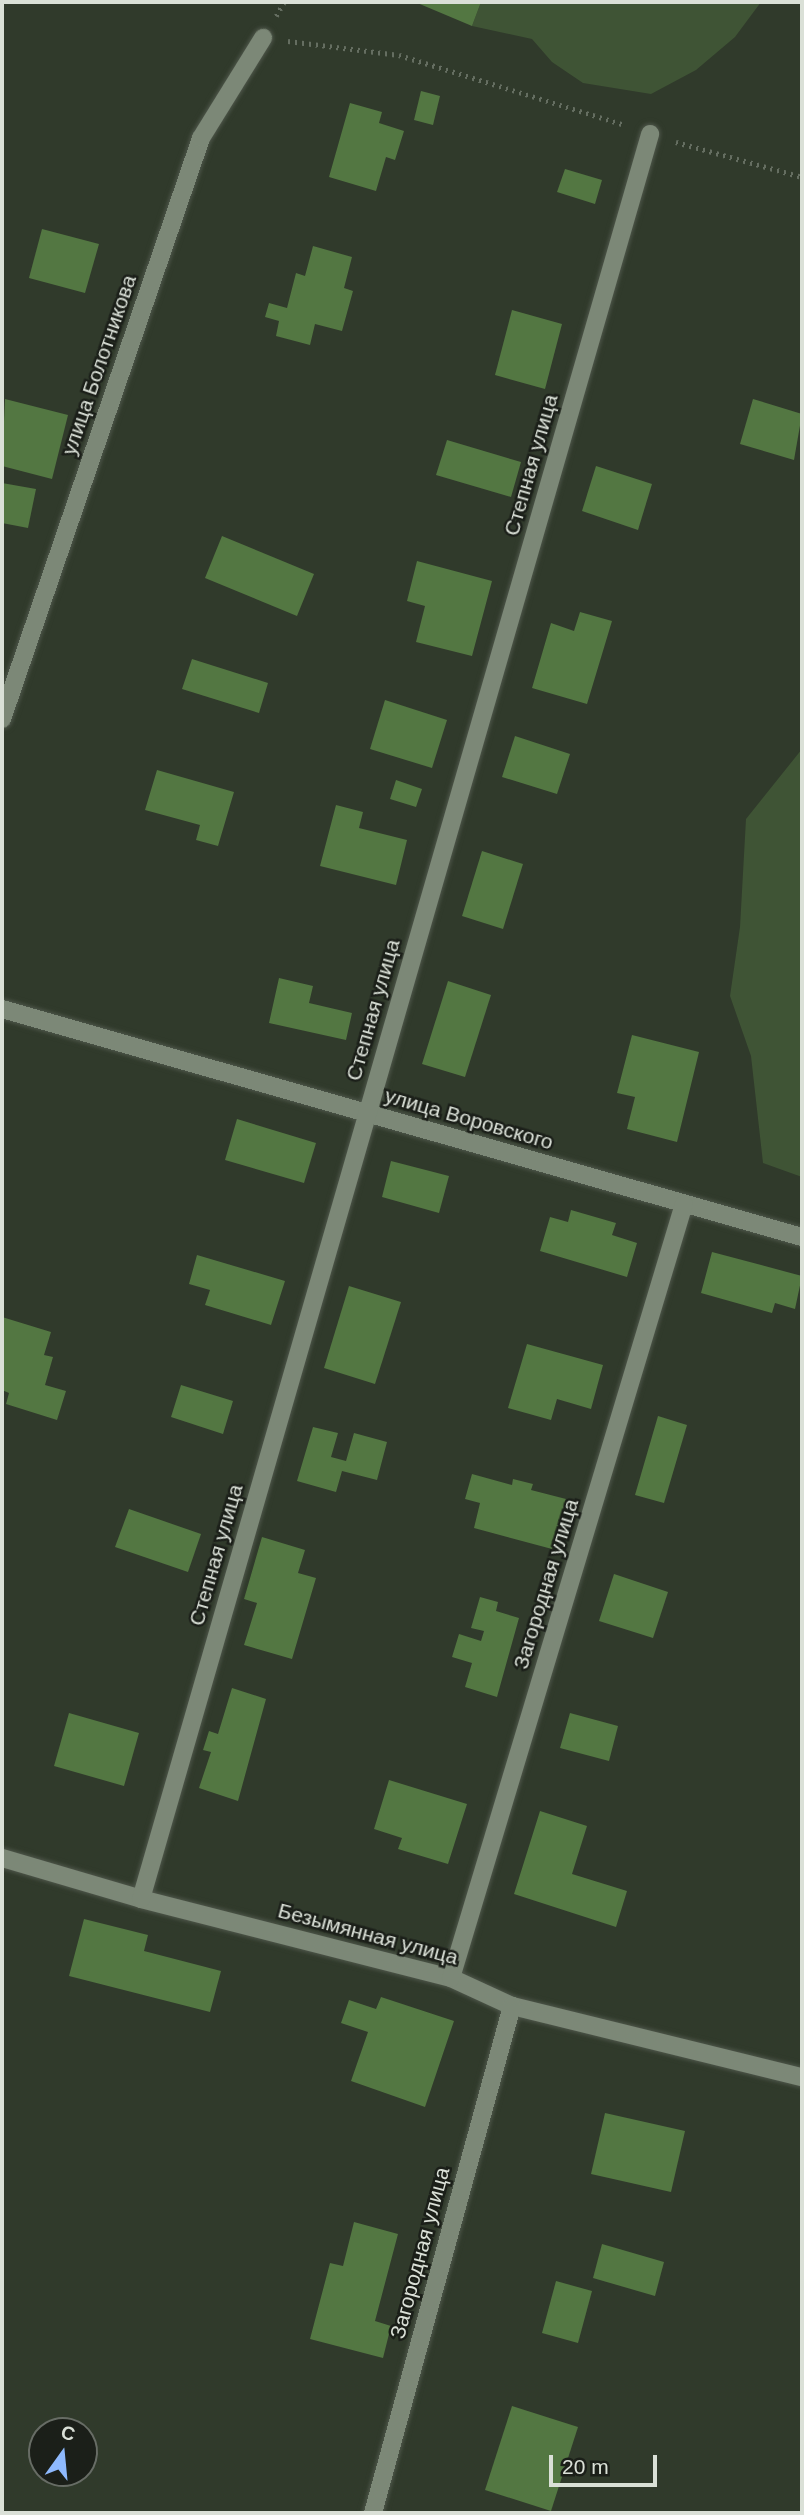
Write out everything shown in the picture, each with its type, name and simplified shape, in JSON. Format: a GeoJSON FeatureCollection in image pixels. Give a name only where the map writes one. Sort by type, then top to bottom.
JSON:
{"type":"FeatureCollection","features":[{"type":"Feature","properties":{"kind":"street","name":"улица Болотникова"},"geometry":{"type":"LineString","coordinates":[[2,719],[201,138],[263,38]]}},
{"type":"Feature","properties":{"kind":"street","name":"Степная улица"},"geometry":{"type":"LineString","coordinates":[[141,1899],[650,134]]}},
{"type":"Feature","properties":{"kind":"street","name":"улица Воровского"},"geometry":{"type":"LineString","coordinates":[[2,1009],[802,1237]]}},
{"type":"Feature","properties":{"kind":"street","name":"Загородная улица"},"geometry":{"type":"LineString","coordinates":[[451,1978],[684,1204]]}},
{"type":"Feature","properties":{"kind":"street","name":"Безымянная улица"},"geometry":{"type":"LineString","coordinates":[[2,1858],[141,1899],[451,1978],[512,2006],[802,2077]]}},
{"type":"Feature","properties":{"kind":"street","name":"Загородная улица"},"geometry":{"type":"LineString","coordinates":[[373,2513],[512,2006]]}},
{"type":"Feature","properties":{"kind":"path"},"geometry":{"type":"LineString","coordinates":[[263,38],[399,55],[650,134],[802,177]]}},
{"type":"Feature","properties":{"kind":"green space"},"geometry":{"type":"Polygon","coordinates":[[[481,2],[761,2],[735,37],[696,70],[651,94],[583,83],[552,62],[532,39],[472,26],[481,2]]]}},
{"type":"Feature","properties":{"kind":"green space"},"geometry":{"type":"Polygon","coordinates":[[[802,749],[802,1177],[763,1163],[751,1056],[730,996],[740,927],[746,819],[802,749]]]}},
{"type":"Feature","properties":{"kind":"building"},"geometry":{"type":"Polygon","coordinates":[[[415,2],[481,2],[472,26],[415,2]]]}},
{"type":"Feature","properties":{"kind":"building"},"geometry":{"type":"Polygon","coordinates":[[[421,91],[440,96],[433,125],[414,120],[421,91]]]}},
{"type":"Feature","properties":{"kind":"building"},"geometry":{"type":"Polygon","coordinates":[[[350,103],[382,112],[379,123],[404,131],[395,160],[386,157],[376,191],[329,177],[350,103]]]}},
{"type":"Feature","properties":{"kind":"building"},"geometry":{"type":"Polygon","coordinates":[[[565,169],[602,180],[595,204],[557,192],[565,169]]]}},
{"type":"Feature","properties":{"kind":"building"},"geometry":{"type":"Polygon","coordinates":[[[42,229],[99,244],[85,293],[29,278],[42,229]]]}},
{"type":"Feature","properties":{"kind":"building"},"geometry":{"type":"Polygon","coordinates":[[[313,246],[352,257],[344,288],[353,291],[342,331],[315,324],[310,345],[276,336],[279,321],[265,317],[269,303],[287,308],[296,273],[305,276],[313,246]]]}},
{"type":"Feature","properties":{"kind":"building"},"geometry":{"type":"Polygon","coordinates":[[[512,310],[562,324],[545,389],[495,375],[512,310]]]}},
{"type":"Feature","properties":{"kind":"building"},"geometry":{"type":"Polygon","coordinates":[[[5,399],[68,415],[52,479],[2,466],[5,399]]]}},
{"type":"Feature","properties":{"kind":"building"},"geometry":{"type":"Polygon","coordinates":[[[753,399],[802,414],[794,460],[740,444],[753,399]]]}},
{"type":"Feature","properties":{"kind":"building"},"geometry":{"type":"Polygon","coordinates":[[[447,440],[521,462],[511,497],[436,475],[447,440]]]}},
{"type":"Feature","properties":{"kind":"building"},"geometry":{"type":"Polygon","coordinates":[[[596,466],[652,484],[638,530],[582,511],[596,466]]]}},
{"type":"Feature","properties":{"kind":"building"},"geometry":{"type":"Polygon","coordinates":[[[2,483],[36,489],[28,528],[2,523],[2,483]]]}},
{"type":"Feature","properties":{"kind":"building"},"geometry":{"type":"Polygon","coordinates":[[[222,536],[314,574],[297,616],[205,578],[222,536]]]}},
{"type":"Feature","properties":{"kind":"building"},"geometry":{"type":"Polygon","coordinates":[[[417,561],[492,581],[472,656],[416,642],[425,606],[407,601],[417,561]]]}},
{"type":"Feature","properties":{"kind":"building"},"geometry":{"type":"Polygon","coordinates":[[[580,612],[612,621],[587,704],[532,688],[551,623],[574,631],[580,612]]]}},
{"type":"Feature","properties":{"kind":"building"},"geometry":{"type":"Polygon","coordinates":[[[192,659],[268,683],[259,713],[182,689],[192,659]]]}},
{"type":"Feature","properties":{"kind":"building"},"geometry":{"type":"Polygon","coordinates":[[[385,700],[447,720],[432,768],[370,749],[385,700]]]}},
{"type":"Feature","properties":{"kind":"building"},"geometry":{"type":"Polygon","coordinates":[[[515,736],[570,754],[557,794],[502,777],[515,736]]]}},
{"type":"Feature","properties":{"kind":"building"},"geometry":{"type":"Polygon","coordinates":[[[157,770],[234,792],[218,846],[196,840],[200,825],[145,810],[157,770]]]}},
{"type":"Feature","properties":{"kind":"building"},"geometry":{"type":"Polygon","coordinates":[[[396,780],[422,789],[416,807],[390,799],[396,780]]]}},
{"type":"Feature","properties":{"kind":"building"},"geometry":{"type":"Polygon","coordinates":[[[336,805],[363,812],[359,828],[407,840],[396,885],[320,866],[336,805]]]}},
{"type":"Feature","properties":{"kind":"building"},"geometry":{"type":"Polygon","coordinates":[[[482,851],[523,864],[503,929],[462,916],[482,851]]]}},
{"type":"Feature","properties":{"kind":"building"},"geometry":{"type":"Polygon","coordinates":[[[279,978],[313,986],[309,1003],[352,1013],[346,1040],[269,1023],[279,978]]]}},
{"type":"Feature","properties":{"kind":"building"},"geometry":{"type":"Polygon","coordinates":[[[448,981],[491,995],[465,1077],[422,1064],[448,981]]]}},
{"type":"Feature","properties":{"kind":"building"},"geometry":{"type":"Polygon","coordinates":[[[632,1035],[699,1052],[677,1142],[627,1129],[635,1097],[617,1093],[632,1035]]]}},
{"type":"Feature","properties":{"kind":"building"},"geometry":{"type":"Polygon","coordinates":[[[237,1119],[316,1143],[304,1183],[225,1160],[237,1119]]]}},
{"type":"Feature","properties":{"kind":"building"},"geometry":{"type":"Polygon","coordinates":[[[391,1161],[449,1176],[439,1213],[382,1197],[391,1161]]]}},
{"type":"Feature","properties":{"kind":"building"},"geometry":{"type":"Polygon","coordinates":[[[571,1210],[616,1223],[612,1235],[637,1243],[627,1277],[540,1251],[550,1217],[568,1222],[571,1210]]]}},
{"type":"Feature","properties":{"kind":"building"},"geometry":{"type":"Polygon","coordinates":[[[712,1252],[802,1276],[795,1309],[775,1303],[772,1313],[701,1293],[712,1252]]]}},
{"type":"Feature","properties":{"kind":"building"},"geometry":{"type":"Polygon","coordinates":[[[197,1255],[285,1281],[271,1325],[205,1305],[210,1290],[189,1284],[197,1255]]]}},
{"type":"Feature","properties":{"kind":"building"},"geometry":{"type":"Polygon","coordinates":[[[349,1286],[401,1302],[375,1384],[324,1368],[349,1286]]]}},
{"type":"Feature","properties":{"kind":"building"},"geometry":{"type":"Polygon","coordinates":[[[2,1317],[51,1332],[44,1355],[53,1357],[45,1385],[66,1391],[57,1420],[6,1404],[9,1393],[2,1390],[2,1317]]]}},
{"type":"Feature","properties":{"kind":"building"},"geometry":{"type":"Polygon","coordinates":[[[527,1344],[603,1365],[591,1409],[557,1399],[551,1420],[508,1408],[527,1344]]]}},
{"type":"Feature","properties":{"kind":"building"},"geometry":{"type":"Polygon","coordinates":[[[181,1385],[233,1401],[223,1434],[171,1417],[181,1385]]]}},
{"type":"Feature","properties":{"kind":"building"},"geometry":{"type":"Polygon","coordinates":[[[658,1416],[687,1425],[664,1503],[635,1495],[658,1416]]]}},
{"type":"Feature","properties":{"kind":"building"},"geometry":{"type":"Polygon","coordinates":[[[313,1427],[338,1433],[331,1457],[346,1461],[354,1433],[387,1442],[377,1480],[342,1471],[336,1492],[297,1481],[313,1427]]]}},
{"type":"Feature","properties":{"kind":"building"},"geometry":{"type":"Polygon","coordinates":[[[472,1474],[512,1485],[513,1479],[533,1484],[531,1490],[566,1499],[552,1549],[474,1528],[480,1503],[465,1499],[472,1474]]]}},
{"type":"Feature","properties":{"kind":"building"},"geometry":{"type":"Polygon","coordinates":[[[129,1509],[201,1534],[188,1572],[115,1547],[129,1509]]]}},
{"type":"Feature","properties":{"kind":"building"},"geometry":{"type":"Polygon","coordinates":[[[262,1537],[305,1550],[298,1573],[316,1578],[292,1659],[244,1645],[257,1603],[244,1599],[262,1537]]]}},
{"type":"Feature","properties":{"kind":"building"},"geometry":{"type":"Polygon","coordinates":[[[614,1574],[668,1592],[653,1638],[599,1621],[614,1574]]]}},
{"type":"Feature","properties":{"kind":"building"},"geometry":{"type":"Polygon","coordinates":[[[480,1597],[498,1602],[496,1611],[519,1618],[497,1697],[465,1687],[472,1663],[452,1657],[459,1634],[481,1641],[484,1631],[471,1628],[480,1597]]]}},
{"type":"Feature","properties":{"kind":"building"},"geometry":{"type":"Polygon","coordinates":[[[232,1688],[266,1699],[238,1801],[199,1788],[211,1752],[203,1750],[209,1731],[218,1734],[232,1688]]]}},
{"type":"Feature","properties":{"kind":"building"},"geometry":{"type":"Polygon","coordinates":[[[69,1713],[139,1733],[124,1786],[54,1766],[69,1713]]]}},
{"type":"Feature","properties":{"kind":"building"},"geometry":{"type":"Polygon","coordinates":[[[570,1713],[618,1726],[609,1761],[560,1748],[570,1713]]]}},
{"type":"Feature","properties":{"kind":"building"},"geometry":{"type":"Polygon","coordinates":[[[389,1780],[467,1804],[448,1864],[398,1849],[402,1838],[374,1829],[389,1780]]]}},
{"type":"Feature","properties":{"kind":"building"},"geometry":{"type":"Polygon","coordinates":[[[540,1811],[587,1826],[572,1874],[627,1891],[616,1927],[514,1894],[540,1811]]]}},
{"type":"Feature","properties":{"kind":"building"},"geometry":{"type":"Polygon","coordinates":[[[84,1919],[148,1935],[144,1951],[221,1971],[210,2012],[69,1976],[84,1919]]]}},
{"type":"Feature","properties":{"kind":"building"},"geometry":{"type":"Polygon","coordinates":[[[381,1997],[454,2021],[425,2107],[351,2081],[368,2032],[341,2023],[349,2000],[376,2009],[381,1997]]]}},
{"type":"Feature","properties":{"kind":"building"},"geometry":{"type":"Polygon","coordinates":[[[605,2113],[685,2131],[671,2192],[591,2174],[605,2113]]]}},
{"type":"Feature","properties":{"kind":"building"},"geometry":{"type":"Polygon","coordinates":[[[354,2222],[398,2234],[375,2321],[391,2326],[383,2358],[310,2339],[330,2263],[343,2266],[354,2222]]]}},
{"type":"Feature","properties":{"kind":"building"},"geometry":{"type":"Polygon","coordinates":[[[602,2244],[664,2262],[655,2296],[593,2278],[602,2244]]]}},
{"type":"Feature","properties":{"kind":"building"},"geometry":{"type":"Polygon","coordinates":[[[556,2281],[592,2291],[578,2343],[542,2333],[556,2281]]]}},
{"type":"Feature","properties":{"kind":"building"},"geometry":{"type":"Polygon","coordinates":[[[512,2406],[578,2427],[551,2511],[485,2490],[512,2406]]]}}]}
